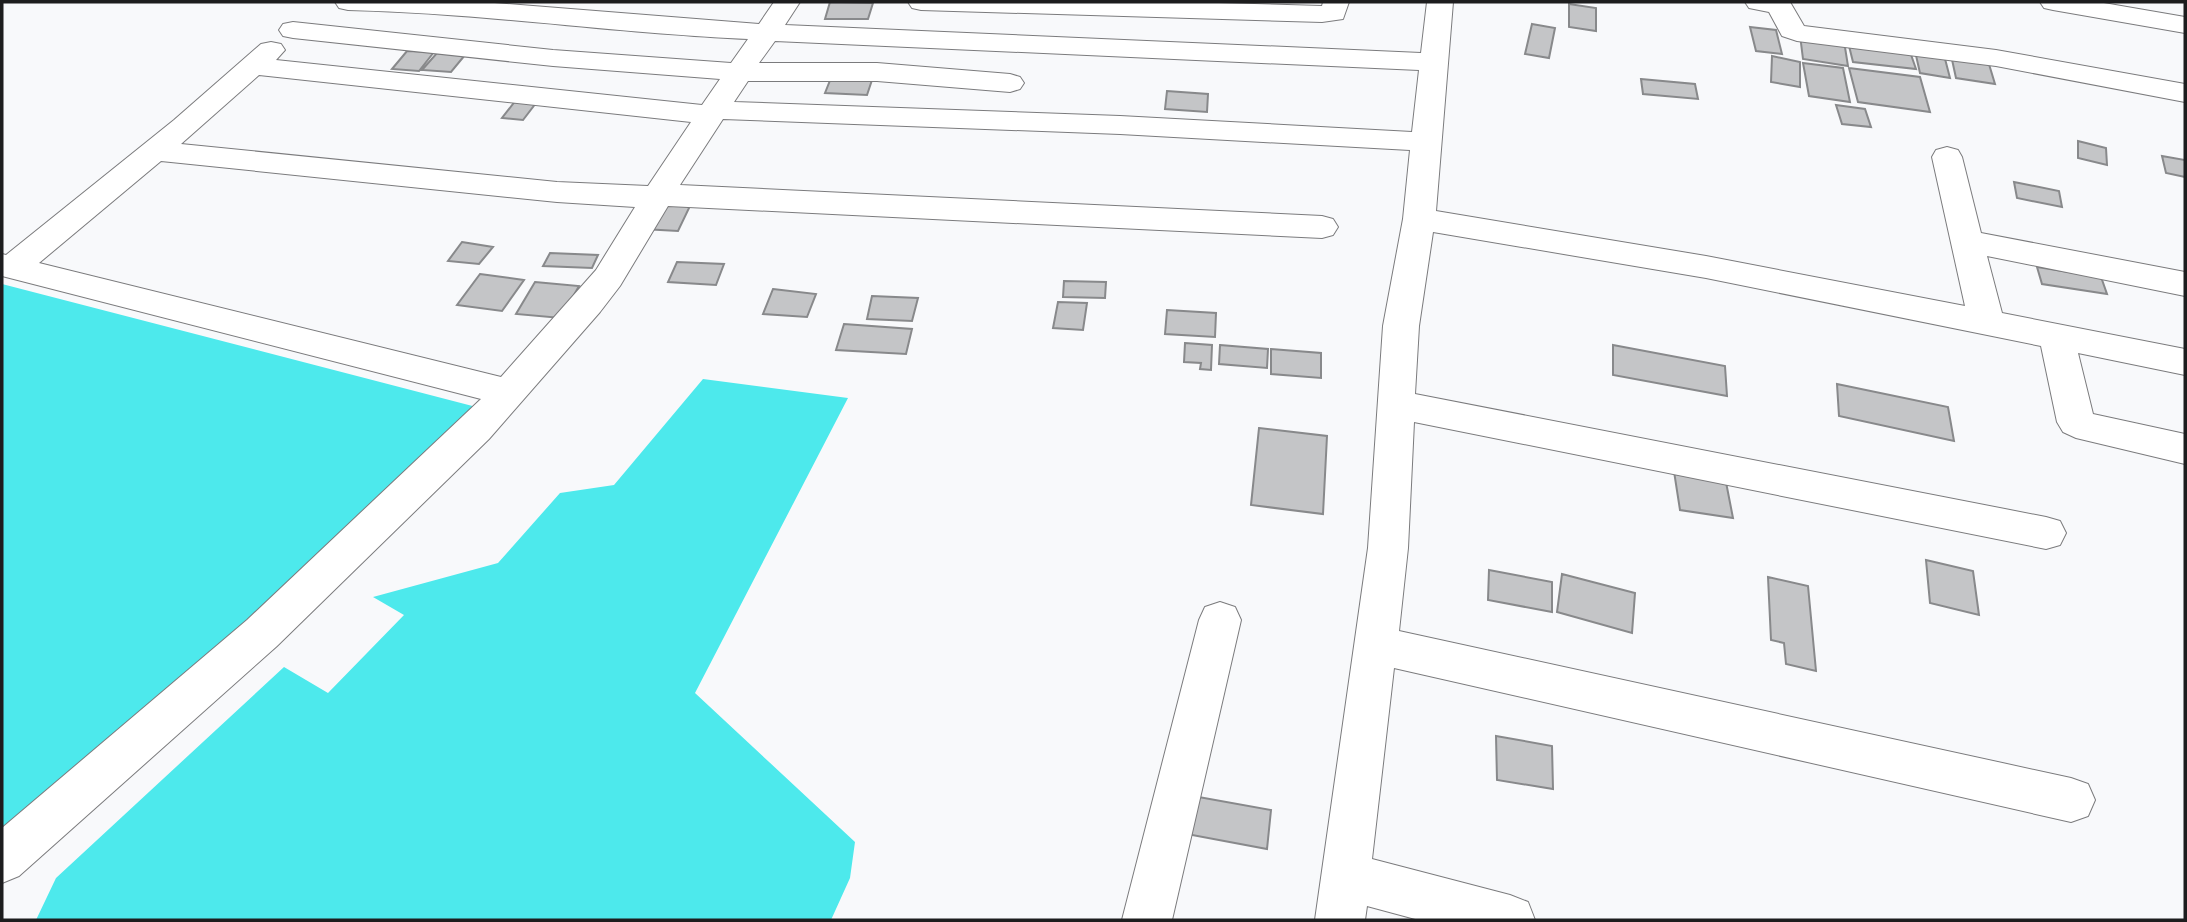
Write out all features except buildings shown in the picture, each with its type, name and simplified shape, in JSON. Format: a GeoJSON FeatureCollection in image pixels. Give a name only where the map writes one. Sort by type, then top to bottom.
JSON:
{"type":"FeatureCollection","features":[{"type":"Feature","properties":{"kind":"street"},"geometry":{"type":"LineString","coordinates":[[7,266],[153,151],[324,2]]}},
{"type":"Feature","properties":{"kind":"street"},"geometry":{"type":"LineString","coordinates":[[348,2],[602,11],[766,32],[1435,62]]}},
{"type":"Feature","properties":{"kind":"street"},"geometry":{"type":"LineString","coordinates":[[2,859],[262,633],[476,429],[509,393],[588,304],[787,2]]}},
{"type":"Feature","properties":{"kind":"street"},"geometry":{"type":"LineString","coordinates":[[921,2],[1105,5],[1329,14],[1335,10],[1336,2]]}},
{"type":"Feature","properties":{"kind":"street"},"geometry":{"type":"LineString","coordinates":[[1440,2],[1419,219],[1401,326],[1388,548],[1343,898],[1510,920]]}},
{"type":"Feature","properties":{"kind":"street"},"geometry":{"type":"LineString","coordinates":[[1758,2],[1779,5],[1792,30],[1797,33],[1996,58],[2185,93]]}},
{"type":"Feature","properties":{"kind":"street"},"geometry":{"type":"LineString","coordinates":[[2053,2],[2185,25]]}},
{"type":"Feature","properties":{"kind":"street"},"geometry":{"type":"LineString","coordinates":[[293,30],[553,58],[740,72],[877,72],[1010,83]]}},
{"type":"Feature","properties":{"kind":"street"},"geometry":{"type":"LineString","coordinates":[[253,66],[713,113],[1120,125],[1427,142]]}},
{"type":"Feature","properties":{"kind":"street"},"geometry":{"type":"LineString","coordinates":[[153,151],[557,192],[1322,227]]}},
{"type":"Feature","properties":{"kind":"street"},"geometry":{"type":"LineString","coordinates":[[1947,157],[1986,321]]}},
{"type":"Feature","properties":{"kind":"street"},"geometry":{"type":"LineString","coordinates":[[1419,219],[1706,267],[2185,362]]}},
{"type":"Feature","properties":{"kind":"street"},"geometry":{"type":"LineString","coordinates":[[1969,241],[2185,284]]}},
{"type":"Feature","properties":{"kind":"street"},"geometry":{"type":"LineString","coordinates":[[7,266],[509,393]]}},
{"type":"Feature","properties":{"kind":"street"},"geometry":{"type":"LineString","coordinates":[[2056,335],[2072,414],[2076,422],[2089,428],[2185,449]]}},
{"type":"Feature","properties":{"kind":"street"},"geometry":{"type":"LineString","coordinates":[[1395,404],[2046,533]]}},
{"type":"Feature","properties":{"kind":"street"},"geometry":{"type":"LineString","coordinates":[[1147,920],[1220,620]]}},
{"type":"Feature","properties":{"kind":"street"},"geometry":{"type":"LineString","coordinates":[[1375,645],[2071,800]]}},
{"type":"Feature","properties":{"kind":"water"},"geometry":{"type":"Polygon","coordinates":[[[2,284],[484,409],[282,612],[2,848],[2,284]]]}},
{"type":"Feature","properties":{"kind":"water"},"geometry":{"type":"Polygon","coordinates":[[[703,379],[848,398],[695,693],[855,842],[850,878],[831,920],[36,920],[56,878],[284,667],[328,693],[404,615],[373,597],[498,563],[560,493],[614,485],[703,379]]]}}]}
